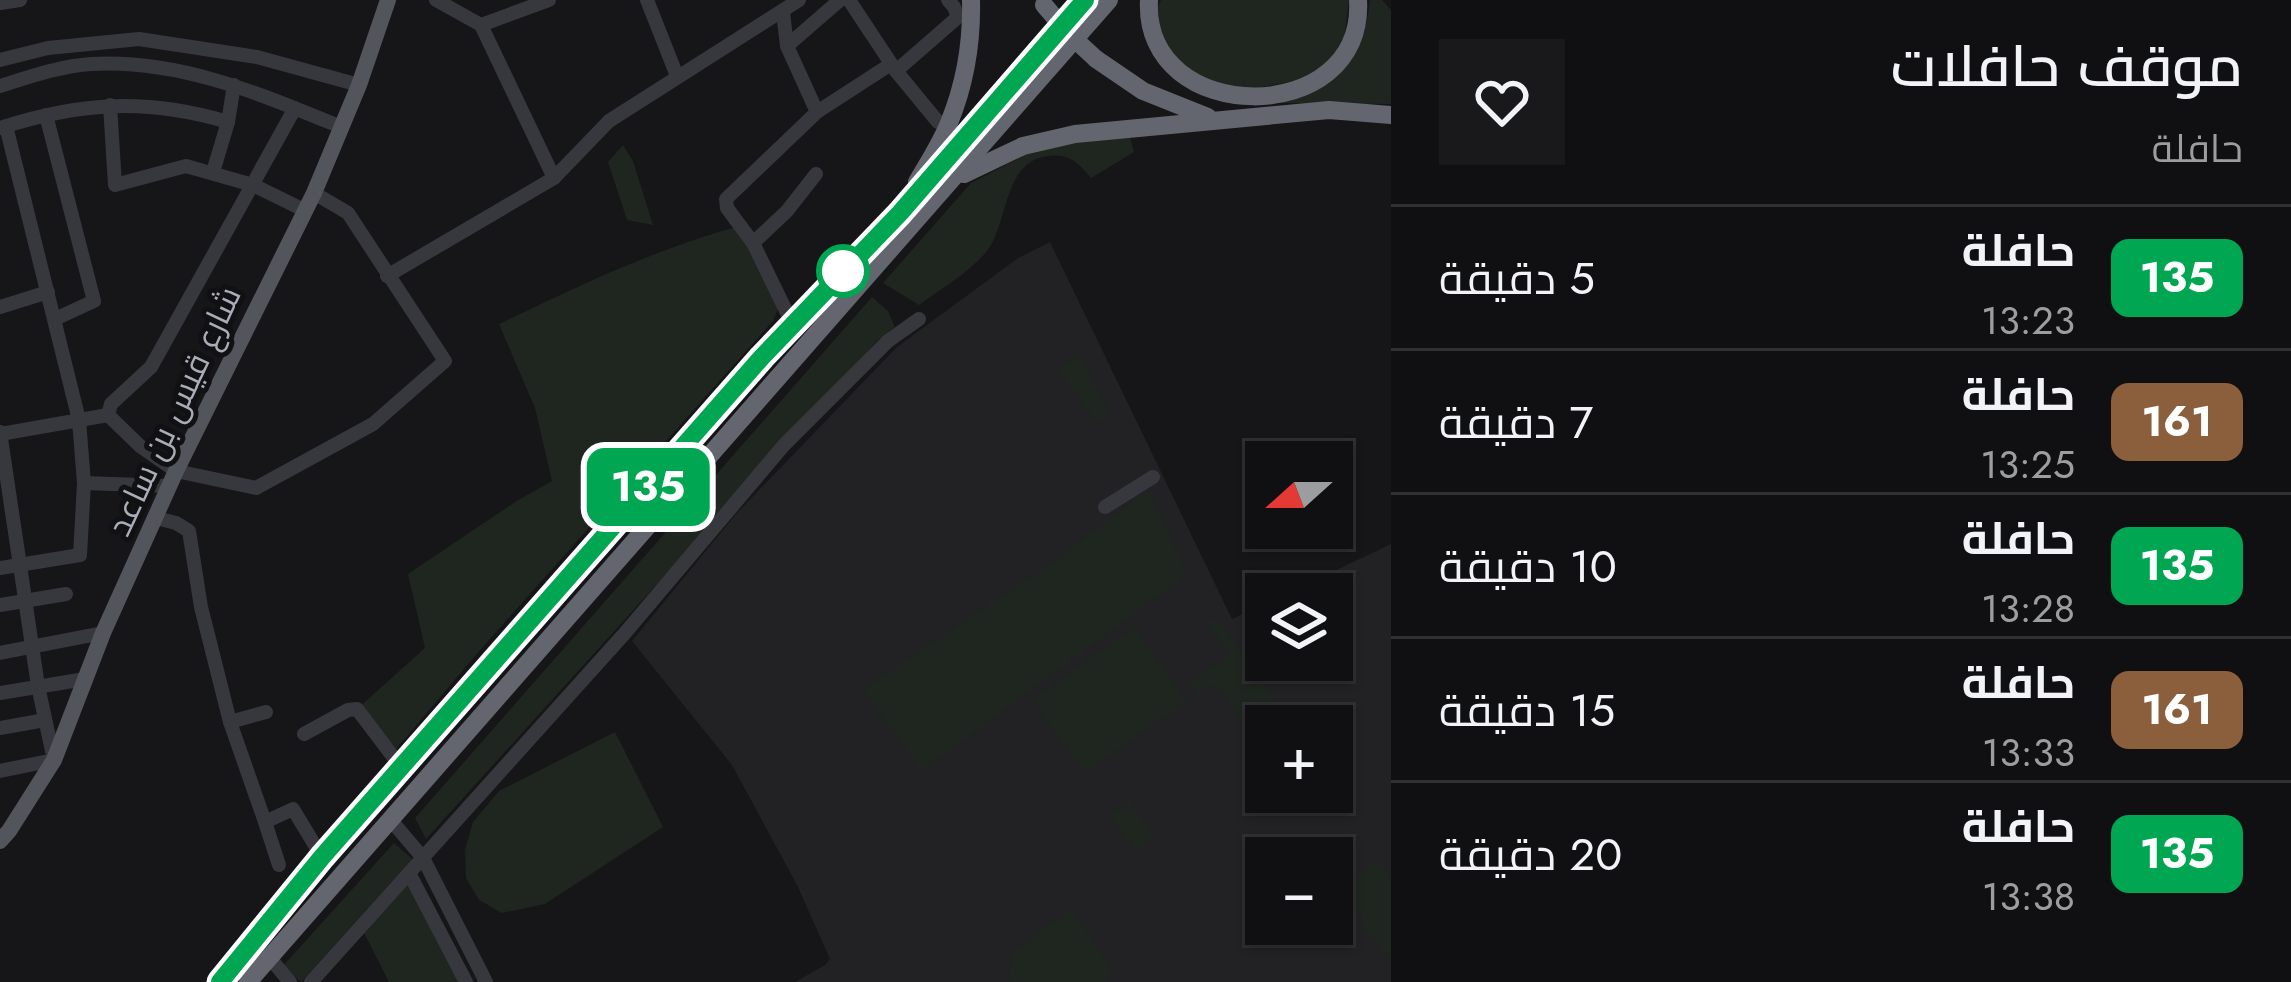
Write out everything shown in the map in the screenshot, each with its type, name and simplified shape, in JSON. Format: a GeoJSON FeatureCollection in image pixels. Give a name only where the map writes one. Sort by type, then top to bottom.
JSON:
{"type":"FeatureCollection","features":[{"type":"Feature","properties":{"kind":"highway"},"geometry":{"type":"LineString","coordinates":[[900,213],[956,106],[969,45],[971,0]]}},
{"type":"Feature","properties":{"kind":"highway"},"geometry":{"type":"LineString","coordinates":[[220,982],[322,857],[792,323],[900,213],[1085,0]]}},
{"type":"Feature","properties":{"kind":"highway"},"geometry":{"type":"LineString","coordinates":[[248,982],[1109,0]]}},
{"type":"Feature","properties":{"kind":"highway"},"geometry":{"type":"LineString","coordinates":[[1149,0],[1155,40],[1180,73],[1216,91],[1256,96],[1306,86],[1332,70],[1359,26],[1358,0]]}},
{"type":"Feature","properties":{"kind":"highway"},"geometry":{"type":"LineString","coordinates":[[1043,2],[1096,58],[1143,91],[1220,120]]}},
{"type":"Feature","properties":{"kind":"highway"},"geometry":{"type":"LineString","coordinates":[[945,188],[990,159],[1075,134],[1329,110],[1391,115]]}},
{"type":"Feature","properties":{"kind":"main road","name":"شارع قيس بن ساعد"},"geometry":{"type":"LineString","coordinates":[[3,832],[54,760],[103,633],[173,478],[314,193],[388,0]]}},
{"type":"Feature","properties":{"kind":"street"},"geometry":{"type":"LineString","coordinates":[[0,3],[20,0]]}},
{"type":"Feature","properties":{"kind":"street"},"geometry":{"type":"LineString","coordinates":[[436,0],[481,25],[554,178]]}},
{"type":"Feature","properties":{"kind":"street"},"geometry":{"type":"LineString","coordinates":[[481,25],[549,0]]}},
{"type":"Feature","properties":{"kind":"street"},"geometry":{"type":"LineString","coordinates":[[647,0],[677,76]]}},
{"type":"Feature","properties":{"kind":"street"},"geometry":{"type":"LineString","coordinates":[[387,276],[554,178],[609,121],[800,0]]}},
{"type":"Feature","properties":{"kind":"street"},"geometry":{"type":"LineString","coordinates":[[788,46],[845,0],[938,122]]}},
{"type":"Feature","properties":{"kind":"street"},"geometry":{"type":"LineString","coordinates":[[792,323],[726,199],[818,112],[893,67],[958,17],[948,0]]}},
{"type":"Feature","properties":{"kind":"street"},"geometry":{"type":"LineString","coordinates":[[783,11],[788,46],[818,112]]}},
{"type":"Feature","properties":{"kind":"street"},"geometry":{"type":"LineString","coordinates":[[0,61],[48,48],[139,39],[257,57],[359,85]]}},
{"type":"Feature","properties":{"kind":"street"},"geometry":{"type":"LineString","coordinates":[[0,86],[89,64],[168,67],[234,85],[341,128]]}},
{"type":"Feature","properties":{"kind":"street"},"geometry":{"type":"LineString","coordinates":[[213,172],[229,122],[234,85]]}},
{"type":"Feature","properties":{"kind":"street"},"geometry":{"type":"LineString","coordinates":[[0,568],[80,555],[84,483],[79,420],[3,127],[110,104],[194,112],[229,122]]}},
{"type":"Feature","properties":{"kind":"street"},"geometry":{"type":"LineString","coordinates":[[110,104],[116,184],[186,166],[253,185],[304,210]]}},
{"type":"Feature","properties":{"kind":"street"},"geometry":{"type":"LineString","coordinates":[[107,415],[111,404],[151,367],[295,108]]}},
{"type":"Feature","properties":{"kind":"street"},"geometry":{"type":"LineString","coordinates":[[46,115],[94,301],[55,320]]}},
{"type":"Feature","properties":{"kind":"street"},"geometry":{"type":"LineString","coordinates":[[753,243],[788,211],[816,174]]}},
{"type":"Feature","properties":{"kind":"street"},"geometry":{"type":"LineString","coordinates":[[84,483],[173,478],[256,488],[373,424],[445,361],[348,213],[314,193]]}},
{"type":"Feature","properties":{"kind":"street"},"geometry":{"type":"LineString","coordinates":[[0,307],[48,292]]}},
{"type":"Feature","properties":{"kind":"street"},"geometry":{"type":"LineString","coordinates":[[311,982],[626,633],[784,445],[888,341],[919,319]]}},
{"type":"Feature","properties":{"kind":"street"},"geometry":{"type":"LineString","coordinates":[[0,771],[54,760],[38,686],[0,434],[107,415]]}},
{"type":"Feature","properties":{"kind":"street"},"geometry":{"type":"LineString","coordinates":[[107,415],[173,478]]}},
{"type":"Feature","properties":{"kind":"street"},"geometry":{"type":"LineString","coordinates":[[1105,507],[1153,477]]}},
{"type":"Feature","properties":{"kind":"street"},"geometry":{"type":"LineString","coordinates":[[156,518],[189,531],[201,607],[230,722],[279,865]]}},
{"type":"Feature","properties":{"kind":"street"},"geometry":{"type":"LineString","coordinates":[[0,605],[66,594]]}},
{"type":"Feature","properties":{"kind":"street"},"geometry":{"type":"LineString","coordinates":[[0,653],[103,633]]}},
{"type":"Feature","properties":{"kind":"street"},"geometry":{"type":"LineString","coordinates":[[0,693],[85,679]]}},
{"type":"Feature","properties":{"kind":"street"},"geometry":{"type":"LineString","coordinates":[[304,734],[357,709],[401,767]]}},
{"type":"Feature","properties":{"kind":"street"},"geometry":{"type":"LineString","coordinates":[[230,722],[266,712]]}},
{"type":"Feature","properties":{"kind":"street"},"geometry":{"type":"LineString","coordinates":[[0,728],[45,720]]}},
{"type":"Feature","properties":{"kind":"street"},"geometry":{"type":"LineString","coordinates":[[265,822],[293,809],[322,857]]}},
{"type":"Feature","properties":{"kind":"street"},"geometry":{"type":"LineString","coordinates":[[390,820],[423,858],[486,982]]}},
{"type":"Feature","properties":{"kind":"street"},"geometry":{"type":"LineString","coordinates":[[409,873],[466,982]]}},
{"type":"Feature","properties":{"kind":"street"},"geometry":{"type":"LineString","coordinates":[[269,957],[290,982]]}},
{"type":"Feature","properties":{"kind":"shaded area"},"geometry":{"type":"Polygon","coordinates":[[[1161,0],[1349,0],[1343,50],[1314,77],[1251,89],[1195,80],[1160,42],[1161,0]]]}},
{"type":"Feature","properties":{"kind":"shaded area"},"geometry":{"type":"Polygon","coordinates":[[[1370,0],[1382,0],[1391,10],[1391,104],[1281,103],[1318,86],[1344,66],[1362,38],[1370,0]]]}},
{"type":"Feature","properties":{"kind":"shaded area"},"geometry":{"type":"Polygon","coordinates":[[[1130,137],[1134,152],[1091,178],[1065,157],[1043,157],[1030,163],[1013,184],[987,251],[919,305],[883,283],[971,183],[1027,154],[1064,144],[1130,137]]]}},
{"type":"Feature","properties":{"kind":"shaded area"},"geometry":{"type":"Polygon","coordinates":[[[623,145],[633,161],[653,225],[627,220],[608,162],[623,145]]]}},
{"type":"Feature","properties":{"kind":"shaded area"},"geometry":{"type":"Polygon","coordinates":[[[740,226],[780,304],[773,321],[392,754],[357,709],[425,648],[408,574],[552,481],[535,408],[499,324],[647,257],[740,226]]]}},
{"type":"Feature","properties":{"kind":"shaded area"},"geometry":{"type":"Polygon","coordinates":[[[1050,242],[1232,619],[1245,613],[1245,681],[1353,681],[1353,573],[1330,573],[1391,544],[1391,982],[795,982],[830,959],[797,885],[732,765],[632,641],[736,514],[897,347],[1018,258],[1050,242]]]}},
{"type":"Feature","properties":{"kind":"shaded area"},"geometry":{"type":"Polygon","coordinates":[[[872,297],[888,311],[895,327],[877,341],[426,839],[415,818],[872,297]]]}},
{"type":"Feature","properties":{"kind":"shaded area"},"geometry":{"type":"Polygon","coordinates":[[[1077,356],[1110,414],[1098,423],[1058,371],[1077,356]]]}},
{"type":"Feature","properties":{"kind":"shaded area"},"geometry":{"type":"Polygon","coordinates":[[[1148,489],[1185,569],[1181,579],[922,771],[863,690],[1061,556],[1148,489]]]}},
{"type":"Feature","properties":{"kind":"shaded area"},"geometry":{"type":"Polygon","coordinates":[[[1217,617],[1245,657],[1245,681],[1262,681],[1277,703],[1245,705],[1245,729],[1222,691],[1213,685],[1199,695],[1190,682],[1230,654],[1208,623],[1217,617]]]}},
{"type":"Feature","properties":{"kind":"shaded area"},"geometry":{"type":"Polygon","coordinates":[[[1134,627],[1186,701],[1084,773],[1032,700],[1134,627]]]}},
{"type":"Feature","properties":{"kind":"shaded area"},"geometry":{"type":"Polygon","coordinates":[[[615,732],[663,827],[545,904],[502,913],[479,900],[466,878],[465,850],[473,822],[499,791],[615,732]]]}},
{"type":"Feature","properties":{"kind":"shaded area"},"geometry":{"type":"Polygon","coordinates":[[[1130,801],[1155,838],[1135,851],[1110,815],[1130,801]]]}},
{"type":"Feature","properties":{"kind":"shaded area"},"geometry":{"type":"Polygon","coordinates":[[[394,843],[412,859],[301,982],[283,966],[394,843]]]}},
{"type":"Feature","properties":{"kind":"shaded area"},"geometry":{"type":"Polygon","coordinates":[[[1381,861],[1391,879],[1391,963],[1353,903],[1353,878],[1381,861]]]}},
{"type":"Feature","properties":{"kind":"shaded area"},"geometry":{"type":"Polygon","coordinates":[[[409,873],[466,982],[389,982],[361,927],[409,873]]]}},
{"type":"Feature","properties":{"kind":"shaded area"},"geometry":{"type":"Polygon","coordinates":[[[1071,909],[1110,966],[1105,982],[1009,982],[1011,953],[1071,909]]]}},
{"type":"Feature","properties":{"kind":"bus line","name":"135"},"geometry":{"type":"LineString","coordinates":[[220,982],[322,857],[762,357],[900,213],[1085,0]]}}]}
